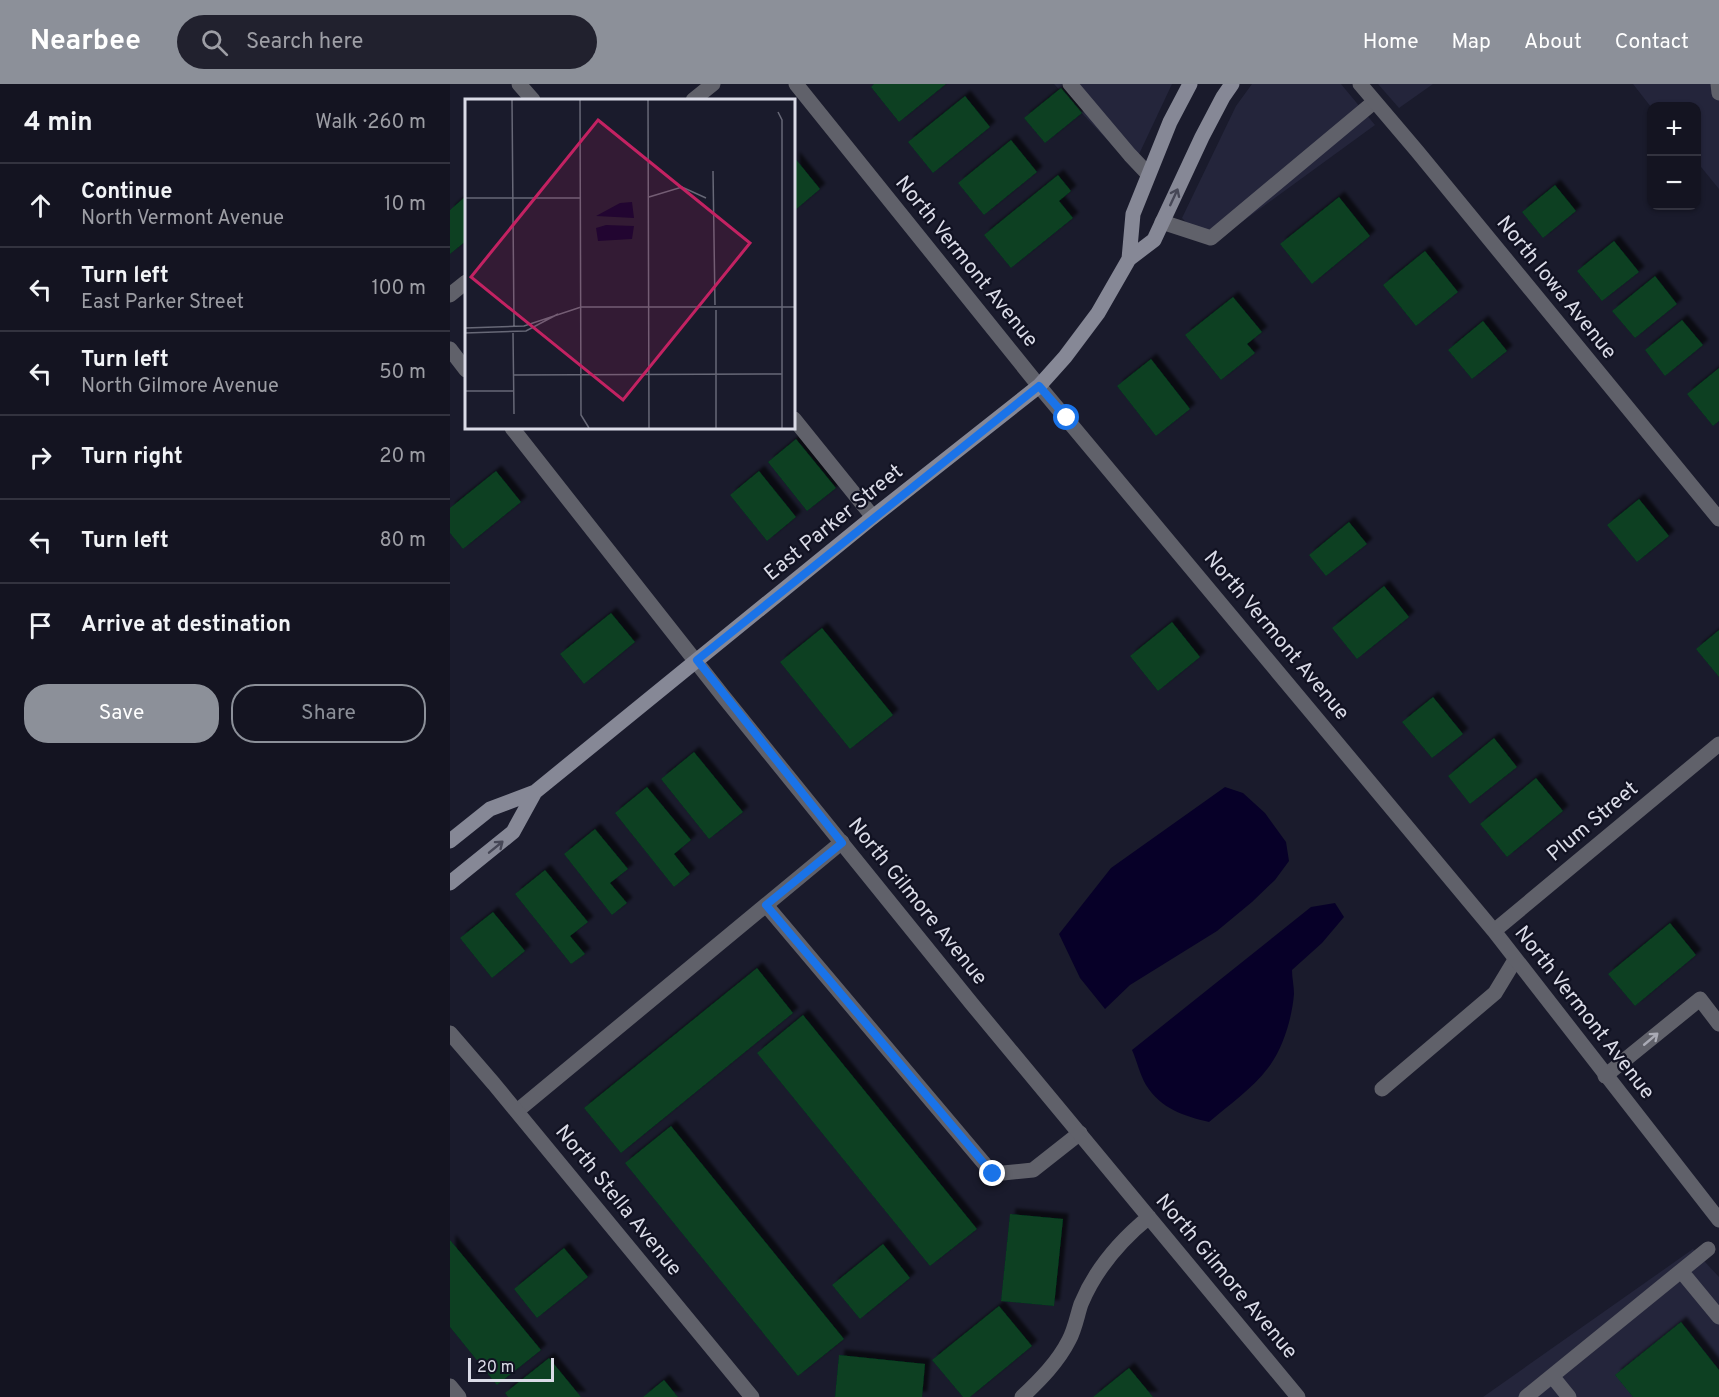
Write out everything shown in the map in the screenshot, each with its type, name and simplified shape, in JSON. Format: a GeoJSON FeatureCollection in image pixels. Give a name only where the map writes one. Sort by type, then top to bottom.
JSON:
{"type":"FeatureCollection","features":[{"type":"Feature","properties":{"kind":"street"},"geometry":{"type":"LineString","coordinates":[[519,84],[532,99]]}},
{"type":"Feature","properties":{"kind":"street"},"geometry":{"type":"LineString","coordinates":[[694,99],[713,84]]}},
{"type":"Feature","properties":{"kind":"street","name":"North Vermont Avenue"},"geometry":{"type":"LineString","coordinates":[[796,84],[1039,386],[1494,931],[1719,1220]]}},
{"type":"Feature","properties":{"kind":"street"},"geometry":{"type":"LineString","coordinates":[[1070,84],[1148,174]]}},
{"type":"Feature","properties":{"kind":"street","name":"East Parker Street"},"geometry":{"type":"LineString","coordinates":[[1129,259],[1132,214],[1170,122],[1190,84]]}},
{"type":"Feature","properties":{"kind":"street","name":"East Parker Street"},"geometry":{"type":"LineString","coordinates":[[450,841],[490,809],[535,792],[873,517],[1039,386],[1065,357],[1098,313],[1129,259],[1154,240],[1202,137],[1232,84]]}},
{"type":"Feature","properties":{"kind":"street","name":"North Iowa Avenue"},"geometry":{"type":"LineString","coordinates":[[1359,84],[1432,169],[1719,519]]}},
{"type":"Feature","properties":{"kind":"street"},"geometry":{"type":"LineString","coordinates":[[1718,84],[1719,93]]}},
{"type":"Feature","properties":{"kind":"street"},"geometry":{"type":"LineString","coordinates":[[1162,222],[1211,238],[1374,102]]}},
{"type":"Feature","properties":{"kind":"street"},"geometry":{"type":"LineString","coordinates":[[450,295],[465,283]]}},
{"type":"Feature","properties":{"kind":"street"},"geometry":{"type":"LineString","coordinates":[[450,349],[465,369]]}},
{"type":"Feature","properties":{"kind":"street"},"geometry":{"type":"LineString","coordinates":[[795,420],[873,517]]}},
{"type":"Feature","properties":{"kind":"street","name":"North Gilmore Avenue"},"geometry":{"type":"LineString","coordinates":[[513,429],[842,843],[1298,1397]]}},
{"type":"Feature","properties":{"kind":"street","name":"Plum Street"},"geometry":{"type":"LineString","coordinates":[[1494,931],[1719,744]]}},
{"type":"Feature","properties":{"kind":"street","name":"East Parker Street"},"geometry":{"type":"LineString","coordinates":[[450,884],[513,832],[535,792]]}},
{"type":"Feature","properties":{"kind":"street"},"geometry":{"type":"LineString","coordinates":[[517,1111],[842,843]]}},
{"type":"Feature","properties":{"kind":"street"},"geometry":{"type":"LineString","coordinates":[[766,905],[993,1174],[1033,1170],[1080,1133]]}},
{"type":"Feature","properties":{"kind":"street"},"geometry":{"type":"LineString","coordinates":[[1382,1089],[1495,993],[1515,960]]}},
{"type":"Feature","properties":{"kind":"street"},"geometry":{"type":"LineString","coordinates":[[1605,1076],[1700,999],[1719,1024]]}},
{"type":"Feature","properties":{"kind":"street","name":"North Stella Avenue"},"geometry":{"type":"LineString","coordinates":[[450,1034],[517,1111],[752,1397]]}},
{"type":"Feature","properties":{"kind":"street"},"geometry":{"type":"LineString","coordinates":[[1022,1397],[1050,1370],[1070,1339],[1082,1303],[1104,1264],[1126,1236],[1149,1217]]}},
{"type":"Feature","properties":{"kind":"street"},"geometry":{"type":"LineString","coordinates":[[1526,1397],[1708,1249]]}},
{"type":"Feature","properties":{"kind":"street"},"geometry":{"type":"LineString","coordinates":[[1681,1271],[1719,1317]]}},
{"type":"Feature","properties":{"kind":"street"},"geometry":{"type":"LineString","coordinates":[[1552,1376],[1569,1397]]}},
{"type":"Feature","properties":{"kind":"street"},"geometry":{"type":"LineString","coordinates":[[450,1386],[459,1397]]}},
{"type":"Feature","properties":{"kind":"shaded area"},"geometry":{"type":"Polygon","coordinates":[[[1054,84],[1172,84],[1133,167],[1054,84]]]}},
{"type":"Feature","properties":{"kind":"shaded area"},"geometry":{"type":"Polygon","coordinates":[[[1252,84],[1341,84],[1375,125],[1209,246],[1182,218],[1236,106],[1252,84]]]}},
{"type":"Feature","properties":{"kind":"shaded area"},"geometry":{"type":"Polygon","coordinates":[[[1378,84],[1433,84],[1399,108],[1378,84]]]}},
{"type":"Feature","properties":{"kind":"shaded area"},"geometry":{"type":"Polygon","coordinates":[[[1633,84],[1719,84],[1719,189],[1701,167],[1701,102],[1647,102],[1633,84]]]}},
{"type":"Feature","properties":{"kind":"shaded area"},"geometry":{"type":"Polygon","coordinates":[[[1225,787],[1243,793],[1265,813],[1286,842],[1289,861],[1275,880],[1217,931],[1130,985],[1105,1009],[1080,978],[1059,934],[1111,868],[1225,787]]]}},
{"type":"Feature","properties":{"kind":"shaded area"},"geometry":{"type":"Polygon","coordinates":[[[1335,903],[1344,917],[1322,943],[1292,970],[1294,994],[1289,1023],[1278,1052],[1262,1076],[1209,1122],[1182,1114],[1159,1100],[1144,1081],[1132,1050],[1311,907],[1335,903]]]}},
{"type":"Feature","properties":{"kind":"shaded area"},"geometry":{"type":"Polygon","coordinates":[[[1693,1249],[1719,1277],[1719,1397],[1483,1397],[1693,1249]]]}},
{"type":"Feature","properties":{"kind":"building"},"geometry":{"type":"Polygon","coordinates":[[[874,84],[946,84],[899,122],[871,87],[874,84]]]}},
{"type":"Feature","properties":{"kind":"building"},"geometry":{"type":"Polygon","coordinates":[[[1061,88],[1082,113],[1045,143],[1024,118],[1061,88]]]}},
{"type":"Feature","properties":{"kind":"building"},"geometry":{"type":"Polygon","coordinates":[[[965,96],[990,127],[933,173],[908,142],[965,96]]]}},
{"type":"Feature","properties":{"kind":"building"},"geometry":{"type":"Polygon","coordinates":[[[1011,140],[1037,172],[984,215],[958,183],[1011,140]]]}},
{"type":"Feature","properties":{"kind":"building"},"geometry":{"type":"Polygon","coordinates":[[[795,158],[820,189],[795,210],[795,158]]]}},
{"type":"Feature","properties":{"kind":"building"},"geometry":{"type":"Polygon","coordinates":[[[1058,175],[1071,191],[1059,201],[1073,218],[1011,268],[984,235],[1058,175]]]}},
{"type":"Feature","properties":{"kind":"building"},"geometry":{"type":"Polygon","coordinates":[[[1555,185],[1576,211],[1543,238],[1522,212],[1555,185]]]}},
{"type":"Feature","properties":{"kind":"building"},"geometry":{"type":"Polygon","coordinates":[[[465,197],[465,242],[450,254],[450,210],[465,197]]]}},
{"type":"Feature","properties":{"kind":"building"},"geometry":{"type":"Polygon","coordinates":[[[1339,197],[1370,236],[1312,284],[1280,244],[1339,197]]]}},
{"type":"Feature","properties":{"kind":"building"},"geometry":{"type":"Polygon","coordinates":[[[1614,241],[1639,272],[1602,301],[1577,271],[1614,241]]]}},
{"type":"Feature","properties":{"kind":"building"},"geometry":{"type":"Polygon","coordinates":[[[1425,251],[1458,292],[1416,326],[1383,285],[1425,251]]]}},
{"type":"Feature","properties":{"kind":"building"},"geometry":{"type":"Polygon","coordinates":[[[1655,276],[1677,304],[1635,338],[1612,311],[1655,276]]]}},
{"type":"Feature","properties":{"kind":"building"},"geometry":{"type":"Polygon","coordinates":[[[1233,297],[1262,332],[1247,344],[1255,353],[1221,380],[1185,335],[1233,297]]]}},
{"type":"Feature","properties":{"kind":"building"},"geometry":{"type":"Polygon","coordinates":[[[1682,320],[1703,345],[1665,376],[1645,350],[1682,320]]]}},
{"type":"Feature","properties":{"kind":"building"},"geometry":{"type":"Polygon","coordinates":[[[1483,321],[1507,351],[1472,379],[1448,350],[1483,321]]]}},
{"type":"Feature","properties":{"kind":"building"},"geometry":{"type":"Polygon","coordinates":[[[1151,359],[1190,409],[1156,436],[1117,386],[1151,359]]]}},
{"type":"Feature","properties":{"kind":"building"},"geometry":{"type":"Polygon","coordinates":[[[1719,368],[1719,421],[1713,426],[1687,394],[1719,368]]]}},
{"type":"Feature","properties":{"kind":"building"},"geometry":{"type":"Polygon","coordinates":[[[796,439],[836,488],[807,511],[768,462],[796,439]]]}},
{"type":"Feature","properties":{"kind":"building"},"geometry":{"type":"Polygon","coordinates":[[[496,471],[521,502],[463,549],[450,533],[450,508],[496,471]]]}},
{"type":"Feature","properties":{"kind":"building"},"geometry":{"type":"Polygon","coordinates":[[[759,471],[796,517],[767,541],[730,495],[759,471]]]}},
{"type":"Feature","properties":{"kind":"building"},"geometry":{"type":"Polygon","coordinates":[[[1639,499],[1669,536],[1637,562],[1607,525],[1639,499]]]}},
{"type":"Feature","properties":{"kind":"building"},"geometry":{"type":"Polygon","coordinates":[[[1349,522],[1367,544],[1326,576],[1309,555],[1349,522]]]}},
{"type":"Feature","properties":{"kind":"building"},"geometry":{"type":"Polygon","coordinates":[[[1384,586],[1409,617],[1357,659],[1332,628],[1384,586]]]}},
{"type":"Feature","properties":{"kind":"building"},"geometry":{"type":"Polygon","coordinates":[[[611,613],[635,642],[584,684],[560,654],[611,613]]]}},
{"type":"Feature","properties":{"kind":"building"},"geometry":{"type":"Polygon","coordinates":[[[1172,622],[1200,657],[1158,691],[1130,656],[1172,622]]]}},
{"type":"Feature","properties":{"kind":"building"},"geometry":{"type":"Polygon","coordinates":[[[822,628],[893,715],[850,749],[780,662],[822,628]]]}},
{"type":"Feature","properties":{"kind":"building"},"geometry":{"type":"Polygon","coordinates":[[[1719,630],[1719,677],[1696,649],[1719,630]]]}},
{"type":"Feature","properties":{"kind":"building"},"geometry":{"type":"Polygon","coordinates":[[[1433,697],[1463,734],[1432,758],[1402,722],[1433,697]]]}},
{"type":"Feature","properties":{"kind":"building"},"geometry":{"type":"Polygon","coordinates":[[[1494,738],[1517,767],[1470,804],[1448,776],[1494,738]]]}},
{"type":"Feature","properties":{"kind":"building"},"geometry":{"type":"Polygon","coordinates":[[[694,752],[743,812],[709,839],[661,779],[694,752]]]}},
{"type":"Feature","properties":{"kind":"building"},"geometry":{"type":"Polygon","coordinates":[[[1536,778],[1563,811],[1507,857],[1480,824],[1536,778]]]}},
{"type":"Feature","properties":{"kind":"building"},"geometry":{"type":"Polygon","coordinates":[[[647,787],[691,840],[674,854],[690,874],[674,887],[615,813],[647,787]]]}},
{"type":"Feature","properties":{"kind":"building"},"geometry":{"type":"Polygon","coordinates":[[[595,829],[628,869],[610,883],[627,903],[612,915],[564,854],[595,829]]]}},
{"type":"Feature","properties":{"kind":"building"},"geometry":{"type":"Polygon","coordinates":[[[545,870],[588,922],[570,936],[585,954],[571,964],[515,894],[545,870]]]}},
{"type":"Feature","properties":{"kind":"building"},"geometry":{"type":"Polygon","coordinates":[[[493,912],[525,951],[492,978],[460,938],[493,912]]]}},
{"type":"Feature","properties":{"kind":"building"},"geometry":{"type":"Polygon","coordinates":[[[1670,923],[1696,955],[1635,1006],[1608,974],[1670,923]]]}},
{"type":"Feature","properties":{"kind":"building"},"geometry":{"type":"Polygon","coordinates":[[[757,968],[793,1013],[621,1153],[584,1108],[757,968]]]}},
{"type":"Feature","properties":{"kind":"building"},"geometry":{"type":"Polygon","coordinates":[[[803,1015],[977,1229],[930,1266],[757,1053],[803,1015]]]}},
{"type":"Feature","properties":{"kind":"building"},"geometry":{"type":"Polygon","coordinates":[[[671,1126],[844,1339],[798,1376],[625,1163],[671,1126]]]}},
{"type":"Feature","properties":{"kind":"building"},"geometry":{"type":"Polygon","coordinates":[[[1010,1214],[1063,1219],[1054,1306],[1001,1301],[1010,1214]]]}},
{"type":"Feature","properties":{"kind":"building"},"geometry":{"type":"Polygon","coordinates":[[[450,1240],[541,1350],[497,1385],[450,1327],[450,1240]]]}},
{"type":"Feature","properties":{"kind":"building"},"geometry":{"type":"Polygon","coordinates":[[[883,1244],[910,1278],[860,1319],[832,1285],[883,1244]]]}},
{"type":"Feature","properties":{"kind":"building"},"geometry":{"type":"Polygon","coordinates":[[[564,1248],[588,1277],[537,1318],[514,1289],[564,1248]]]}},
{"type":"Feature","properties":{"kind":"building"},"geometry":{"type":"Polygon","coordinates":[[[999,1306],[1032,1346],[970,1397],[963,1397],[932,1360],[999,1306]]]}},
{"type":"Feature","properties":{"kind":"building"},"geometry":{"type":"Polygon","coordinates":[[[1681,1322],[1719,1370],[1719,1397],[1633,1397],[1615,1375],[1681,1322]]]}},
{"type":"Feature","properties":{"kind":"building"},"geometry":{"type":"Polygon","coordinates":[[[839,1355],[925,1364],[922,1397],[835,1397],[839,1355]]]}},
{"type":"Feature","properties":{"kind":"building"},"geometry":{"type":"Polygon","coordinates":[[[549,1358],[581,1397],[508,1397],[505,1393],[549,1358]]]}},
{"type":"Feature","properties":{"kind":"building"},"geometry":{"type":"Polygon","coordinates":[[[1129,1368],[1153,1397],[1093,1397],[1129,1368]]]}},
{"type":"Feature","properties":{"kind":"building"},"geometry":{"type":"Polygon","coordinates":[[[664,1380],[678,1397],[643,1397],[664,1380]]]}},
{"type":"Feature","properties":{"kind":"route"},"geometry":{"type":"LineString","coordinates":[[993,1174],[766,905],[842,843],[723,696],[697,660],[1039,386],[1067,418]]}}]}
